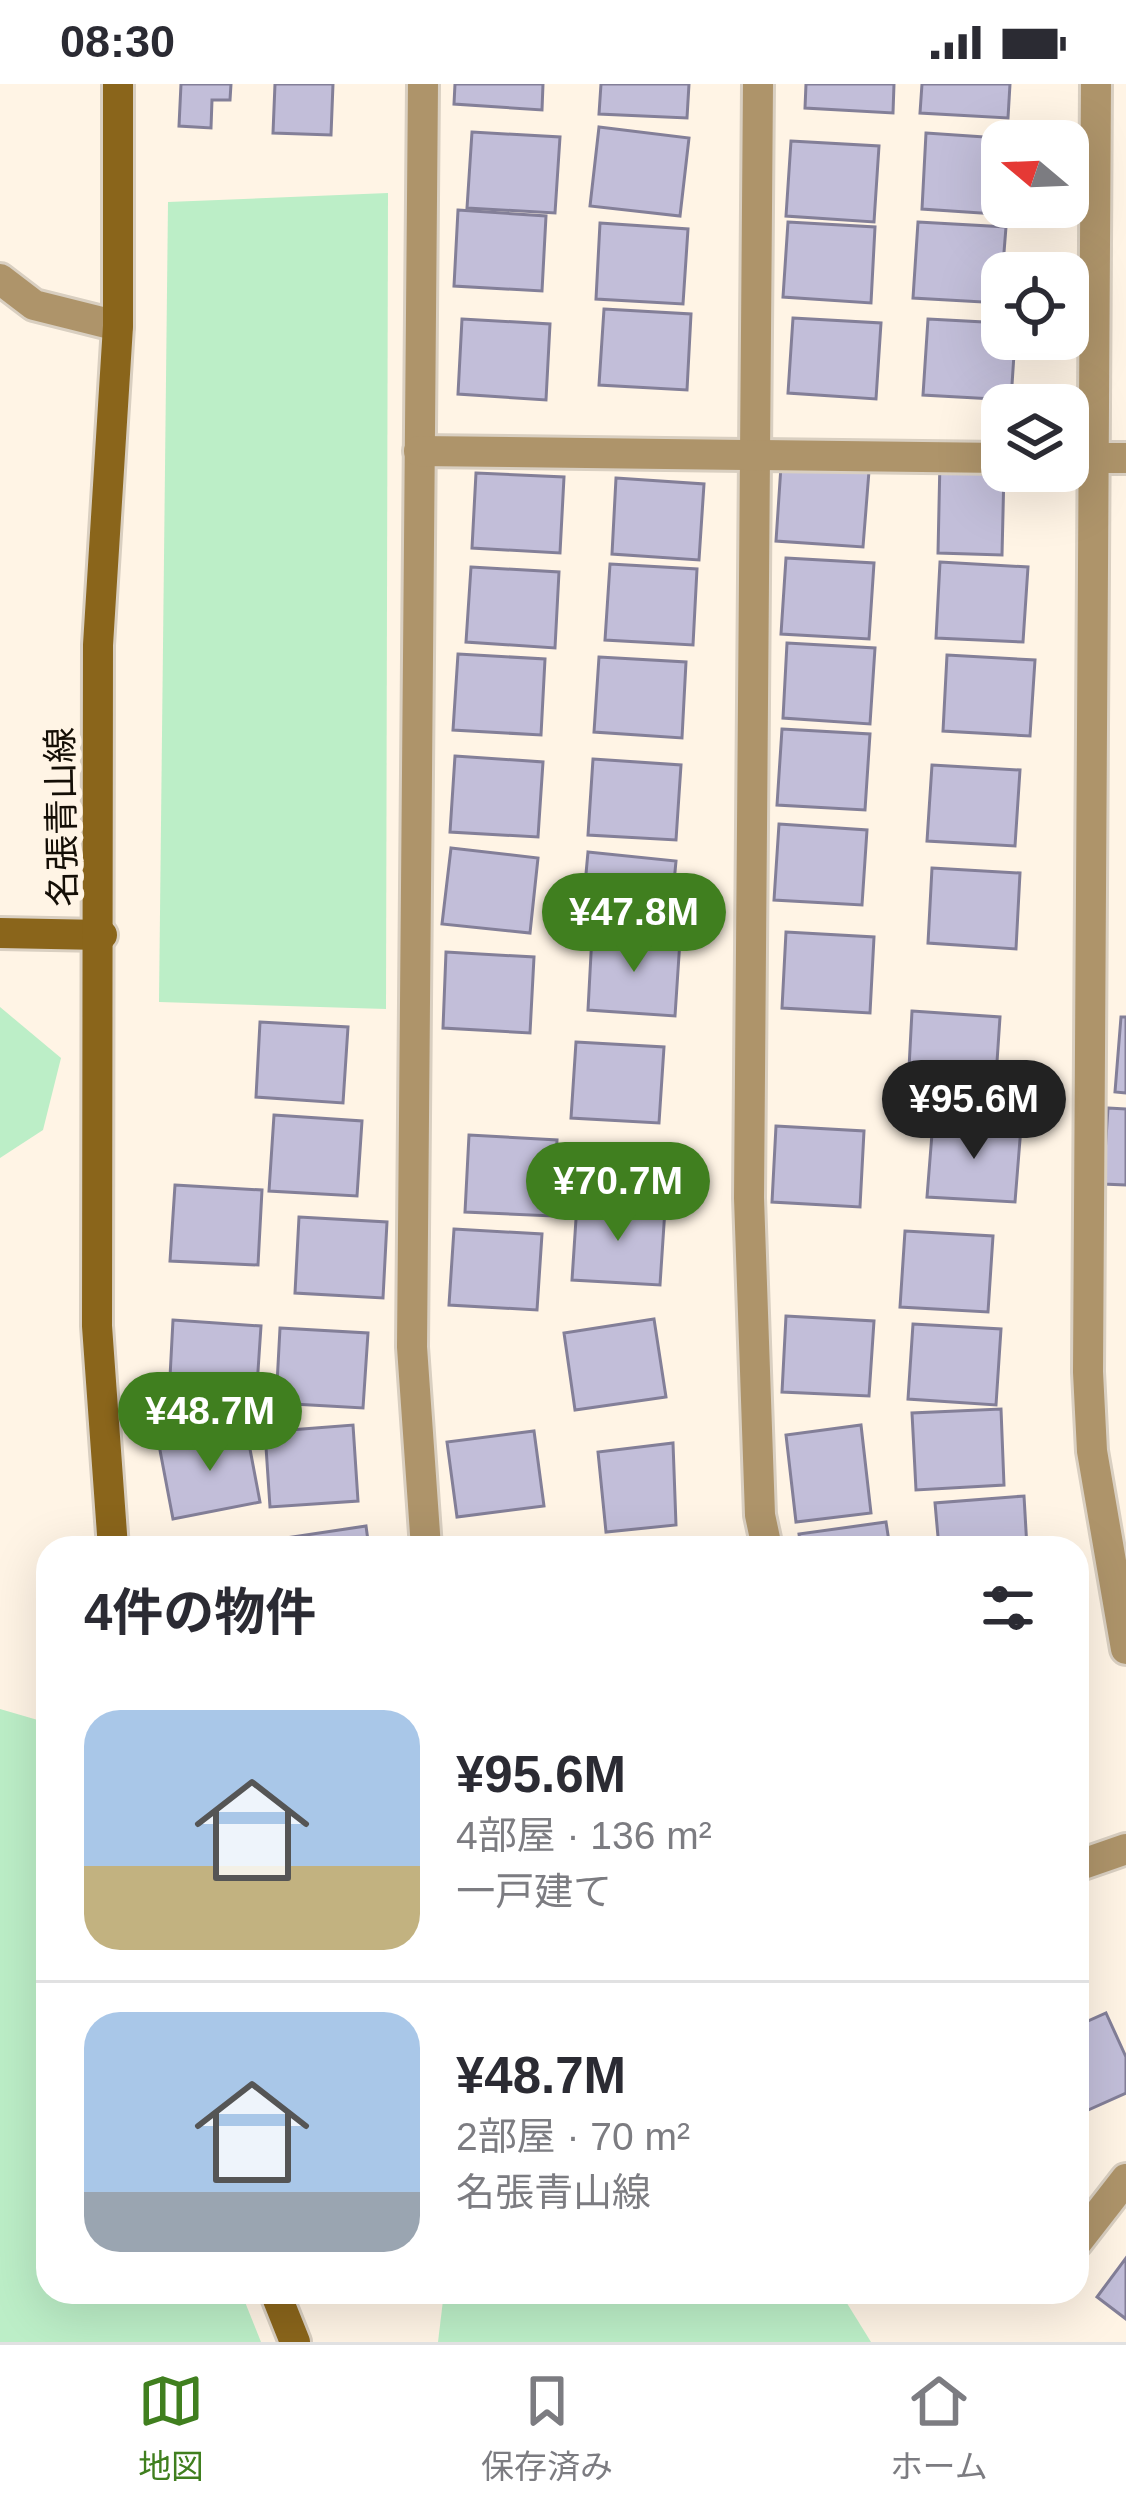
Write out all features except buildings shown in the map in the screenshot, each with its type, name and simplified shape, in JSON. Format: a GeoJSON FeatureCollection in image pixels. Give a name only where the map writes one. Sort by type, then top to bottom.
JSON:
{"type":"FeatureCollection","features":[{"type":"Feature","properties":{"kind":"main road","name":"名張青山線"},"geometry":{"type":"LineString","coordinates":[[112,1536],[98,1326],[102,935],[98,645],[118,326],[118,84]]}},
{"type":"Feature","properties":{"kind":"main road"},"geometry":{"type":"LineString","coordinates":[[0,933],[102,935]]}},
{"type":"Feature","properties":{"kind":"main road"},"geometry":{"type":"LineString","coordinates":[[279,2304],[295,2342]]}},
{"type":"Feature","properties":{"kind":"street"},"geometry":{"type":"LineString","coordinates":[[422,84],[412,1347],[425,1536]]}},
{"type":"Feature","properties":{"kind":"street"},"geometry":{"type":"LineString","coordinates":[[758,84],[749,1198],[764,1536]]}},
{"type":"Feature","properties":{"kind":"street"},"geometry":{"type":"LineString","coordinates":[[1084,384],[1096,84]]}},
{"type":"Feature","properties":{"kind":"street"},"geometry":{"type":"LineString","coordinates":[[1,283],[34,305],[118,326]]}},
{"type":"Feature","properties":{"kind":"street"},"geometry":{"type":"LineString","coordinates":[[419,452],[981,458]]}},
{"type":"Feature","properties":{"kind":"street"},"geometry":{"type":"LineString","coordinates":[[1089,458],[1126,458]]}},
{"type":"Feature","properties":{"kind":"street"},"geometry":{"type":"LineString","coordinates":[[1081,492],[1088,1372],[1092,1451],[1126,1648]]}},
{"type":"Feature","properties":{"kind":"street"},"geometry":{"type":"LineString","coordinates":[[1089,1862],[1126,1849]]}},
{"type":"Feature","properties":{"kind":"street"},"geometry":{"type":"LineString","coordinates":[[1089,2227],[1126,2179]]}},
{"type":"Feature","properties":{"kind":"green space"},"geometry":{"type":"Polygon","coordinates":[[[388,193],[386,1009],[159,1002],[168,202],[388,193]]]}},
{"type":"Feature","properties":{"kind":"green space"},"geometry":{"type":"Polygon","coordinates":[[[0,1007],[61,1058],[43,1130],[0,1158],[0,1007]]]}},
{"type":"Feature","properties":{"kind":"green space"},"geometry":{"type":"Polygon","coordinates":[[[0,1709],[36,1720],[36,2304],[246,2304],[261,2342],[0,2342],[0,1709]]]}},
{"type":"Feature","properties":{"kind":"green space"},"geometry":{"type":"Polygon","coordinates":[[[443,2304],[847,2304],[871,2342],[438,2342],[443,2304]]]}}]}
